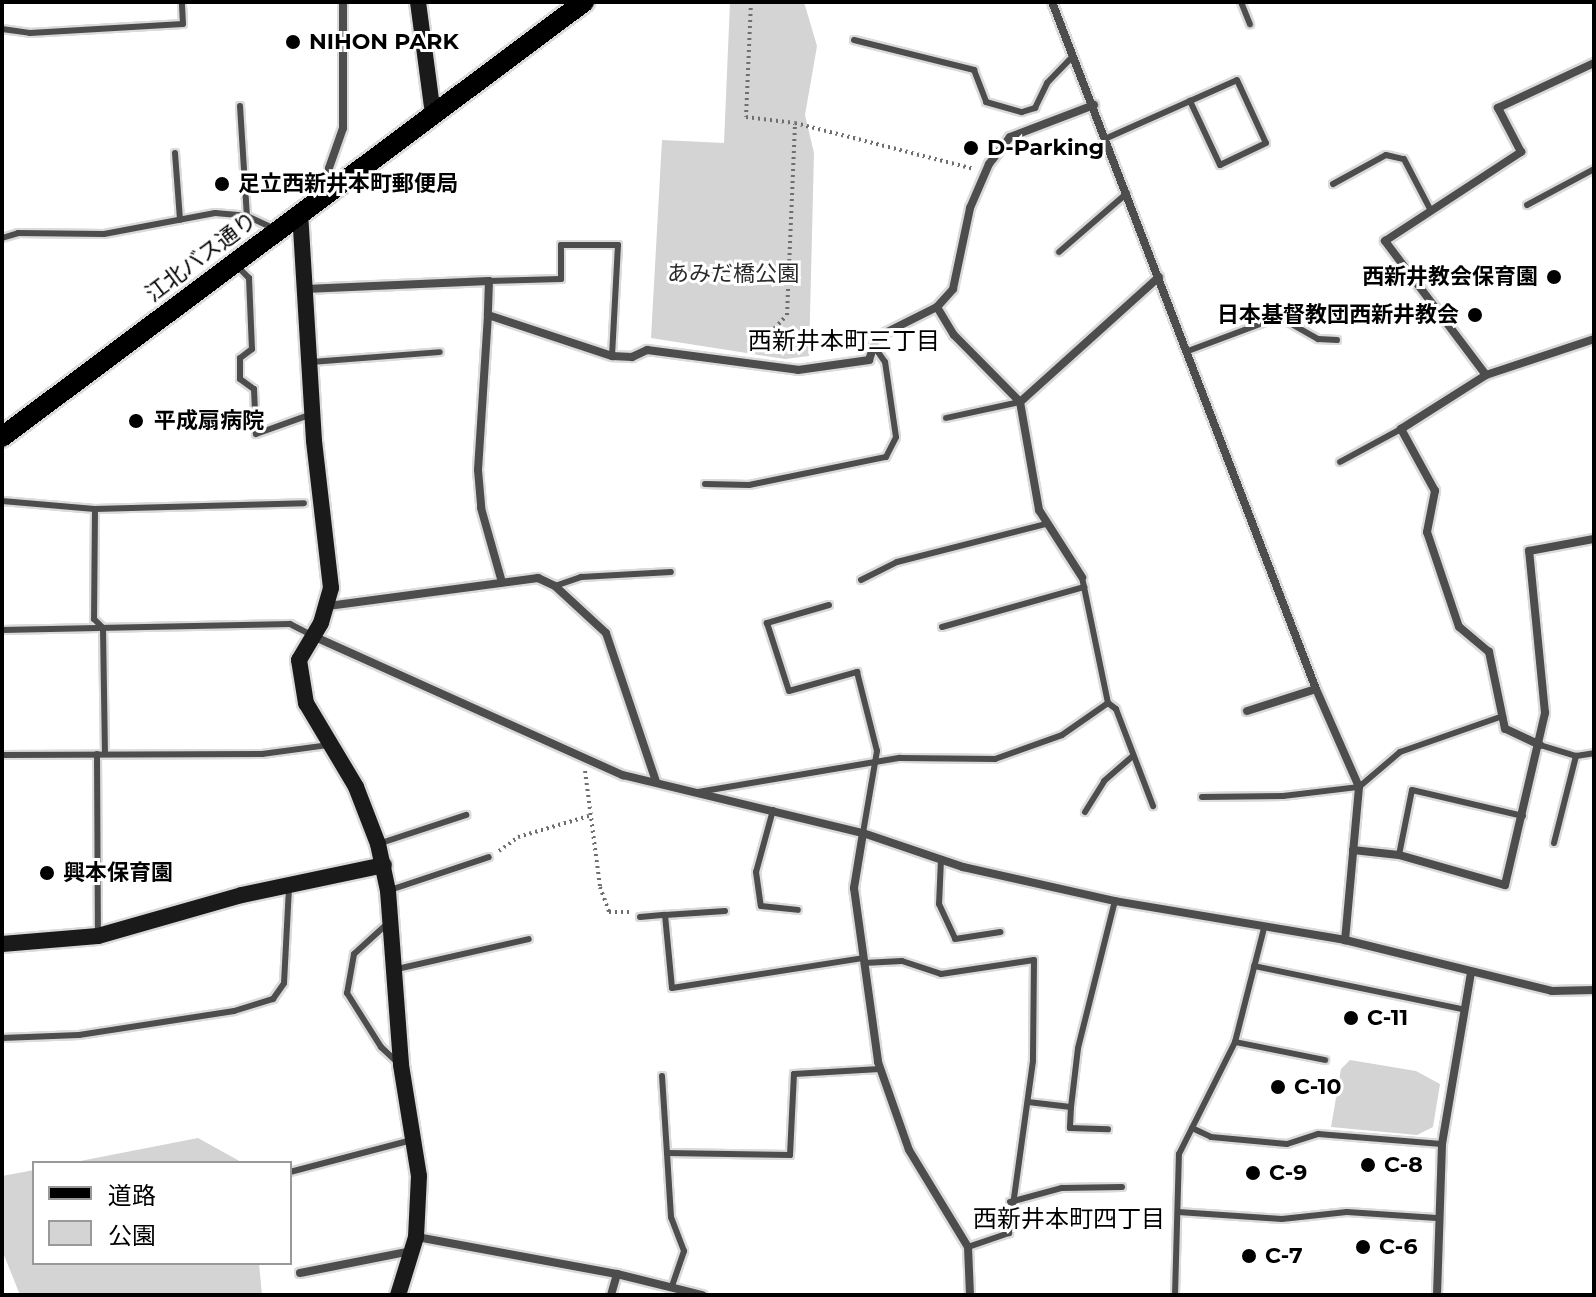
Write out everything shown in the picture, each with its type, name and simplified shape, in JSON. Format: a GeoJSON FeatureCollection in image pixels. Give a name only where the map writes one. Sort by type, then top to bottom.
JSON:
{"type":"FeatureCollection","features":[{"type":"Feature","properties":{"kind":"main road","name":"江北バス通り"},"geometry":{"type":"LineString","coordinates":[[2,437],[333,186],[584,2]]}},
{"type":"Feature","properties":{"kind":"street"},"geometry":{"type":"LineString","coordinates":[[333,186],[329,168],[343,128],[343,2]]}},
{"type":"Feature","properties":{"kind":"street"},"geometry":{"type":"LineString","coordinates":[[418,2],[433,114]]}},
{"type":"Feature","properties":{"kind":"street"},"geometry":{"type":"LineString","coordinates":[[1052,2],[1107,138],[1316,689],[1359,787],[1345,940]]}},
{"type":"Feature","properties":{"kind":"street"},"geometry":{"type":"LineString","coordinates":[[1486,375],[1385,241],[1521,152],[1498,108],[1594,63]]}},
{"type":"Feature","properties":{"kind":"street"},"geometry":{"type":"LineString","coordinates":[[488,315],[612,356],[632,357],[647,350],[798,370],[869,360],[876,349],[877,337],[937,307],[953,289],[970,208],[989,164],[1010,137],[1094,105]]}},
{"type":"Feature","properties":{"kind":"street"},"geometry":{"type":"LineString","coordinates":[[300,212],[312,415],[331,588],[328,606],[299,660],[303,691],[329,745],[356,787],[384,865],[401,1065],[415,1139],[420,1203],[414,1244],[398,1295]]}},
{"type":"Feature","properties":{"kind":"street"},"geometry":{"type":"LineString","coordinates":[[1020,402],[1159,277]]}},
{"type":"Feature","properties":{"kind":"street"},"geometry":{"type":"LineString","coordinates":[[304,289],[489,281],[478,470],[481,508],[502,582]]}},
{"type":"Feature","properties":{"kind":"street"},"geometry":{"type":"LineString","coordinates":[[937,307],[954,335],[1020,402],[1046,524],[1083,582]]}},
{"type":"Feature","properties":{"kind":"street"},"geometry":{"type":"LineString","coordinates":[[1540,745],[1505,729],[1489,652],[1459,627],[1427,532],[1435,491],[1401,429],[1486,375],[1594,339]]}},
{"type":"Feature","properties":{"kind":"street"},"geometry":{"type":"LineString","coordinates":[[1353,850],[1399,855],[1505,885],[1524,817],[1545,713],[1529,551],[1594,539]]}},
{"type":"Feature","properties":{"kind":"street"},"geometry":{"type":"LineString","coordinates":[[328,606],[538,578],[555,586],[606,633],[656,782]]}},
{"type":"Feature","properties":{"kind":"street"},"geometry":{"type":"LineString","coordinates":[[313,636],[584,757],[656,782],[863,833],[941,859],[1115,901],[1345,940],[1552,991],[1594,990]]}},
{"type":"Feature","properties":{"kind":"street"},"geometry":{"type":"LineString","coordinates":[[1247,711],[1316,689]]}},
{"type":"Feature","properties":{"kind":"street"},"geometry":{"type":"LineString","coordinates":[[863,833],[854,888],[880,1069],[909,1150],[968,1247],[970,1295]]}},
{"type":"Feature","properties":{"kind":"street"},"geometry":{"type":"LineString","coordinates":[[2,944],[98,936],[289,884],[384,865]]}},
{"type":"Feature","properties":{"kind":"street"},"geometry":{"type":"LineString","coordinates":[[1437,1295],[1437,1218],[1442,1144],[1462,1009],[1471,973]]}},
{"type":"Feature","properties":{"kind":"street"},"geometry":{"type":"LineString","coordinates":[[300,1273],[414,1244],[617,1274],[702,1295]]}},
{"type":"Feature","properties":{"kind":"street"},"geometry":{"type":"LineString","coordinates":[[611,1295],[617,1274]]}},
{"type":"Feature","properties":{"kind":"lane"},"geometry":{"type":"LineString","coordinates":[[2,29],[30,33],[183,24],[182,2]]}},
{"type":"Feature","properties":{"kind":"lane"},"geometry":{"type":"LineString","coordinates":[[1241,2],[1250,24]]}},
{"type":"Feature","properties":{"kind":"lane"},"geometry":{"type":"LineString","coordinates":[[854,40],[974,70],[986,102],[1030,110]]}},
{"type":"Feature","properties":{"kind":"lane"},"geometry":{"type":"LineString","coordinates":[[1035,128],[1030,110],[1061,64],[1073,56]]}},
{"type":"Feature","properties":{"kind":"lane"},"geometry":{"type":"LineString","coordinates":[[1107,138],[1237,80],[1266,143],[1220,165],[1190,101]]}},
{"type":"Feature","properties":{"kind":"lane"},"geometry":{"type":"LineString","coordinates":[[240,106],[247,216]]}},
{"type":"Feature","properties":{"kind":"lane"},"geometry":{"type":"LineString","coordinates":[[175,153],[180,220]]}},
{"type":"Feature","properties":{"kind":"lane"},"geometry":{"type":"LineString","coordinates":[[1333,184],[1386,155],[1404,159],[1430,209]]}},
{"type":"Feature","properties":{"kind":"lane"},"geometry":{"type":"LineString","coordinates":[[1527,205],[1594,169]]}},
{"type":"Feature","properties":{"kind":"lane"},"geometry":{"type":"LineString","coordinates":[[1059,252],[1127,193]]}},
{"type":"Feature","properties":{"kind":"lane"},"geometry":{"type":"LineString","coordinates":[[2,238],[18,233],[104,234],[215,213],[247,216],[276,230]]}},
{"type":"Feature","properties":{"kind":"lane"},"geometry":{"type":"LineString","coordinates":[[489,281],[561,279],[561,245],[618,245],[612,356]]}},
{"type":"Feature","properties":{"kind":"lane"},"geometry":{"type":"LineString","coordinates":[[233,262],[249,278],[252,349],[240,358],[240,379],[254,389],[256,434],[297,415],[312,415]]}},
{"type":"Feature","properties":{"kind":"lane"},"geometry":{"type":"LineString","coordinates":[[1188,351],[1279,317],[1318,339],[1337,340]]}},
{"type":"Feature","properties":{"kind":"lane"},"geometry":{"type":"LineString","coordinates":[[705,484],[749,485],[886,457],[896,437],[885,362],[876,349]]}},
{"type":"Feature","properties":{"kind":"lane"},"geometry":{"type":"LineString","coordinates":[[311,362],[440,352]]}},
{"type":"Feature","properties":{"kind":"lane"},"geometry":{"type":"LineString","coordinates":[[946,418],[1020,402]]}},
{"type":"Feature","properties":{"kind":"lane"},"geometry":{"type":"LineString","coordinates":[[1340,462],[1401,429]]}},
{"type":"Feature","properties":{"kind":"lane"},"geometry":{"type":"LineString","coordinates":[[2,501],[95,509],[304,503]]}},
{"type":"Feature","properties":{"kind":"lane"},"geometry":{"type":"LineString","coordinates":[[95,509],[94,619],[103,628],[105,754]]}},
{"type":"Feature","properties":{"kind":"lane"},"geometry":{"type":"LineString","coordinates":[[861,580],[897,562],[1046,524]]}},
{"type":"Feature","properties":{"kind":"lane"},"geometry":{"type":"LineString","coordinates":[[555,586],[581,577],[671,572]]}},
{"type":"Feature","properties":{"kind":"lane"},"geometry":{"type":"LineString","coordinates":[[942,627],[1083,582],[1108,703],[1116,709],[1153,806]]}},
{"type":"Feature","properties":{"kind":"lane"},"geometry":{"type":"LineString","coordinates":[[829,605],[767,623],[789,691],[857,672],[876,761],[863,833]]}},
{"type":"Feature","properties":{"kind":"lane"},"geometry":{"type":"LineString","coordinates":[[2,630],[290,624],[313,636]]}},
{"type":"Feature","properties":{"kind":"lane"},"geometry":{"type":"LineString","coordinates":[[698,792],[876,761],[995,759],[1062,735],[1108,703]]}},
{"type":"Feature","properties":{"kind":"lane"},"geometry":{"type":"LineString","coordinates":[[1202,797],[1283,796],[1359,787],[1400,752],[1503,716]]}},
{"type":"Feature","properties":{"kind":"lane"},"geometry":{"type":"LineString","coordinates":[[2,755],[262,754],[329,745]]}},
{"type":"Feature","properties":{"kind":"lane"},"geometry":{"type":"LineString","coordinates":[[1540,745],[1576,756],[1594,753]]}},
{"type":"Feature","properties":{"kind":"lane"},"geometry":{"type":"LineString","coordinates":[[97,754],[98,936]]}},
{"type":"Feature","properties":{"kind":"lane"},"geometry":{"type":"LineString","coordinates":[[1554,843],[1576,756]]}},
{"type":"Feature","properties":{"kind":"lane"},"geometry":{"type":"LineString","coordinates":[[1085,812],[1104,781],[1132,757]]}},
{"type":"Feature","properties":{"kind":"lane"},"geometry":{"type":"LineString","coordinates":[[1399,855],[1412,790],[1524,817]]}},
{"type":"Feature","properties":{"kind":"lane"},"geometry":{"type":"LineString","coordinates":[[773,810],[756,872],[761,906],[798,910]]}},
{"type":"Feature","properties":{"kind":"lane"},"geometry":{"type":"LineString","coordinates":[[378,844],[466,815]]}},
{"type":"Feature","properties":{"kind":"lane"},"geometry":{"type":"LineString","coordinates":[[388,891],[489,857]]}},
{"type":"Feature","properties":{"kind":"lane"},"geometry":{"type":"LineString","coordinates":[[941,859],[939,904],[955,939],[1000,932]]}},
{"type":"Feature","properties":{"kind":"lane"},"geometry":{"type":"LineString","coordinates":[[2,1038],[79,1035],[234,1011],[273,999],[284,983],[289,884]]}},
{"type":"Feature","properties":{"kind":"lane"},"geometry":{"type":"LineString","coordinates":[[1108,1129],[1070,1128],[1078,1048],[1115,901]]}},
{"type":"Feature","properties":{"kind":"lane"},"geometry":{"type":"LineString","coordinates":[[640,917],[725,911]]}},
{"type":"Feature","properties":{"kind":"lane"},"geometry":{"type":"LineString","coordinates":[[665,915],[672,988],[863,960],[902,961],[941,974],[1034,960],[1028,1102],[1010,1202],[1009,1233],[968,1247]]}},
{"type":"Feature","properties":{"kind":"lane"},"geometry":{"type":"LineString","coordinates":[[390,922],[354,954],[347,993],[381,1047],[401,1065]]}},
{"type":"Feature","properties":{"kind":"lane"},"geometry":{"type":"LineString","coordinates":[[1175,1295],[1179,1154],[1235,1042],[1264,928]]}},
{"type":"Feature","properties":{"kind":"lane"},"geometry":{"type":"LineString","coordinates":[[393,969],[529,939]]}},
{"type":"Feature","properties":{"kind":"lane"},"geometry":{"type":"LineString","coordinates":[[1254,966],[1462,1009]]}},
{"type":"Feature","properties":{"kind":"lane"},"geometry":{"type":"LineString","coordinates":[[1235,1042],[1325,1060]]}},
{"type":"Feature","properties":{"kind":"lane"},"geometry":{"type":"LineString","coordinates":[[667,1153],[790,1155],[794,1074],[880,1069]]}},
{"type":"Feature","properties":{"kind":"lane"},"geometry":{"type":"LineString","coordinates":[[662,1076],[671,1217],[684,1251],[672,1286]]}},
{"type":"Feature","properties":{"kind":"lane"},"geometry":{"type":"LineString","coordinates":[[1028,1102],[1071,1107]]}},
{"type":"Feature","properties":{"kind":"lane"},"geometry":{"type":"LineString","coordinates":[[1192,1128],[1211,1137],[1287,1144],[1318,1134],[1442,1144]]}},
{"type":"Feature","properties":{"kind":"lane"},"geometry":{"type":"LineString","coordinates":[[292,1171],[415,1139]]}},
{"type":"Feature","properties":{"kind":"lane"},"geometry":{"type":"LineString","coordinates":[[1010,1202],[1062,1188],[1122,1187]]}},
{"type":"Feature","properties":{"kind":"lane"},"geometry":{"type":"LineString","coordinates":[[1178,1212],[1282,1219],[1347,1212],[1437,1218]]}},
{"type":"Feature","properties":{"kind":"path"},"geometry":{"type":"LineString","coordinates":[[751,2],[746,117],[795,123],[977,169]]}},
{"type":"Feature","properties":{"kind":"path"},"geometry":{"type":"LineString","coordinates":[[762,360],[766,337],[787,315],[795,123]]}},
{"type":"Feature","properties":{"kind":"path"},"geometry":{"type":"LineString","coordinates":[[584,757],[600,887],[609,912],[640,917]]}},
{"type":"Feature","properties":{"kind":"path"},"geometry":{"type":"LineString","coordinates":[[489,857],[518,837],[589,816]]}},
{"type":"Feature","properties":{"kind":"green space","name":"あみだ橋公園"},"geometry":{"type":"Polygon","coordinates":[[[730,2],[804,2],[817,46],[805,115],[814,153],[809,356],[785,359],[651,338],[662,140],[724,143],[730,2]]]}},
{"type":"Feature","properties":{"kind":"green space"},"geometry":{"type":"Polygon","coordinates":[[[1350,1060],[1416,1071],[1440,1084],[1433,1127],[1417,1135],[1331,1127],[1341,1069],[1350,1060]]]}},
{"type":"Feature","properties":{"kind":"green space"},"geometry":{"type":"Polygon","coordinates":[[[198,1138],[239,1161],[80,1161],[198,1138]]]}},
{"type":"Feature","properties":{"kind":"green space"},"geometry":{"type":"Polygon","coordinates":[[[32,1170],[32,1265],[259,1265],[262,1295],[20,1295],[2,1250],[2,1176],[32,1170]]]}},
{"type":"Feature","properties":{"kind":"place","name":"NIHON PARK"},"geometry":{"type":"Point","coordinates":[293,42]}},
{"type":"Feature","properties":{"kind":"place","name":"D-Parking"},"geometry":{"type":"Point","coordinates":[971,148]}},
{"type":"Feature","properties":{"kind":"place","name":"足立西新井本町郵便局"},"geometry":{"type":"Point","coordinates":[222,184]}},
{"type":"Feature","properties":{"kind":"place","name":"西新井教会保育園"},"geometry":{"type":"Point","coordinates":[1554,277]}},
{"type":"Feature","properties":{"kind":"place","name":"日本基督教団西新井教会"},"geometry":{"type":"Point","coordinates":[1475,315]}},
{"type":"Feature","properties":{"kind":"place","name":"平成扇病院"},"geometry":{"type":"Point","coordinates":[136,421]}},
{"type":"Feature","properties":{"kind":"place","name":"興本保育園"},"geometry":{"type":"Point","coordinates":[47,873]}},
{"type":"Feature","properties":{"kind":"place","name":"C-11"},"geometry":{"type":"Point","coordinates":[1351,1018]}},
{"type":"Feature","properties":{"kind":"place","name":"C-10"},"geometry":{"type":"Point","coordinates":[1278,1087]}},
{"type":"Feature","properties":{"kind":"place","name":"C-8"},"geometry":{"type":"Point","coordinates":[1368,1165]}},
{"type":"Feature","properties":{"kind":"place","name":"C-9"},"geometry":{"type":"Point","coordinates":[1253,1173]}},
{"type":"Feature","properties":{"kind":"place","name":"C-6"},"geometry":{"type":"Point","coordinates":[1363,1247]}},
{"type":"Feature","properties":{"kind":"place","name":"C-7"},"geometry":{"type":"Point","coordinates":[1249,1256]}},
{"type":"Feature","properties":{"kind":"district","name":"西新井本町三丁目"},"geometry":{"type":"Point","coordinates":[844,341]}},
{"type":"Feature","properties":{"kind":"district","name":"西新井本町四丁目"},"geometry":{"type":"Point","coordinates":[1069,1219]}}]}
